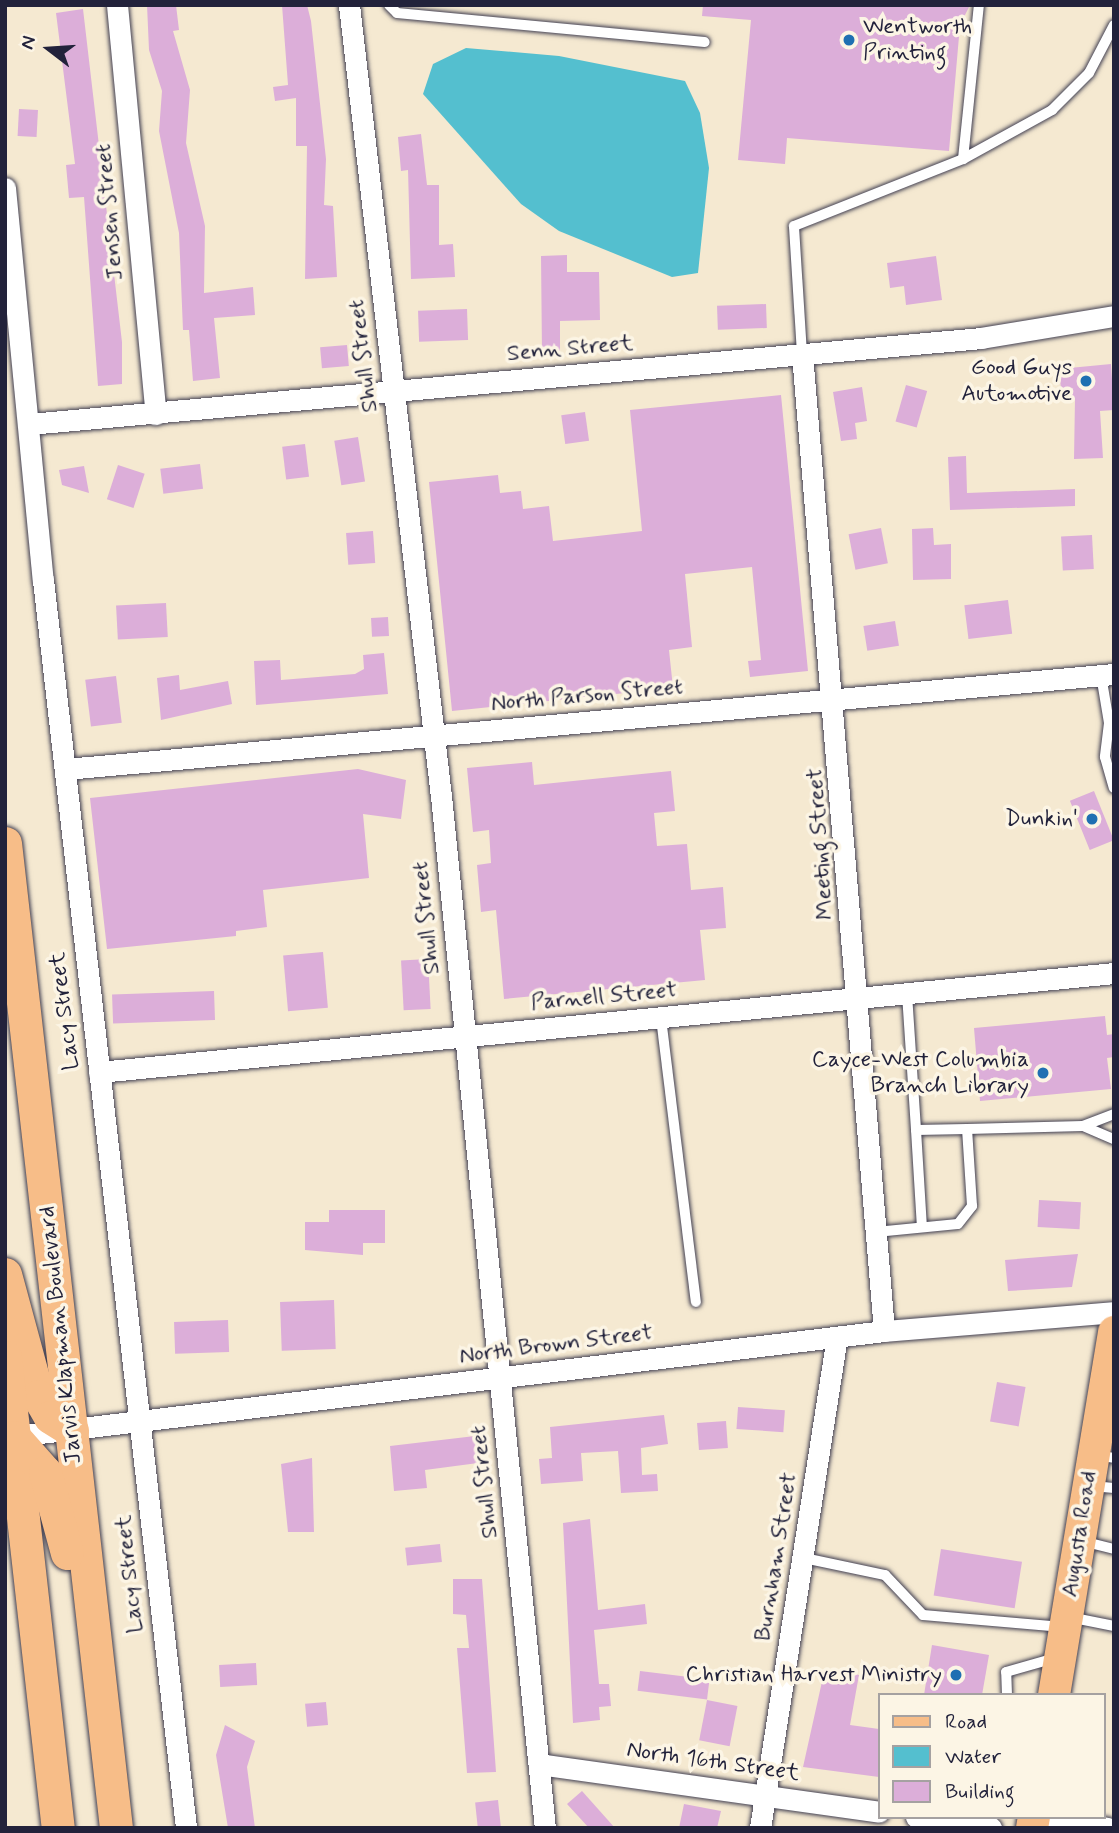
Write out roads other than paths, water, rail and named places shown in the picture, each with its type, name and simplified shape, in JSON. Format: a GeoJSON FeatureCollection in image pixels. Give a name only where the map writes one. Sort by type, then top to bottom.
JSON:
{"type":"FeatureCollection","features":[{"type":"Feature","properties":{"kind":"highway","name":"Jarvis Klapman Boulevard"},"geometry":{"type":"LineString","coordinates":[[5,843],[116,1828]]}},
{"type":"Feature","properties":{"kind":"highway"},"geometry":{"type":"LineString","coordinates":[[5,1274],[38,1396],[50,1417],[72,1431]]}},
{"type":"Feature","properties":{"kind":"highway"},"geometry":{"type":"LineString","coordinates":[[5,1357],[10,1437],[58,1828]]}},
{"type":"Feature","properties":{"kind":"highway"},"geometry":{"type":"LineString","coordinates":[[10,1437],[35,1454],[51,1490],[102,1702]]}},
{"type":"Feature","properties":{"kind":"main road","name":"Augusta Road"},"geometry":{"type":"LineString","coordinates":[[1054,1693],[1079,1540],[1101,1486],[1114,1332]]}},
{"type":"Feature","properties":{"kind":"street","name":"Jensen Street"},"geometry":{"type":"LineString","coordinates":[[117,5],[156,414]]}},
{"type":"Feature","properties":{"kind":"street","name":"Shull Street"},"geometry":{"type":"LineString","coordinates":[[349,5],[434,734],[545,1828]]}},
{"type":"Feature","properties":{"kind":"street","name":"Lacy Street"},"geometry":{"type":"LineString","coordinates":[[5,188],[99,1072],[186,1828]]}},
{"type":"Feature","properties":{"kind":"street","name":"Senn Street"},"geometry":{"type":"LineString","coordinates":[[29,424],[981,338],[1114,316]]}},
{"type":"Feature","properties":{"kind":"street","name":"Meeting Street"},"geometry":{"type":"LineString","coordinates":[[802,354],[836,699],[884,1331]]}},
{"type":"Feature","properties":{"kind":"street","name":"North Parson Street"},"geometry":{"type":"LineString","coordinates":[[66,769],[1107,675]]}},
{"type":"Feature","properties":{"kind":"street","name":"Parnell Street"},"geometry":{"type":"LineString","coordinates":[[99,1072],[1114,973]]}},
{"type":"Feature","properties":{"kind":"street","name":"North Brown Street"},"geometry":{"type":"LineString","coordinates":[[10,1437],[140,1424],[884,1331],[1114,1312]]}},
{"type":"Feature","properties":{"kind":"street","name":"Burnham Street"},"geometry":{"type":"LineString","coordinates":[[760,1828],[837,1337]]}},
{"type":"Feature","properties":{"kind":"street","name":"North 16th Street"},"geometry":{"type":"LineString","coordinates":[[539,1765],[878,1812]]}},
{"type":"Feature","properties":{"kind":"street"},"geometry":{"type":"LineString","coordinates":[[930,1819],[991,1828]]}},
{"type":"Feature","properties":{"kind":"street"},"geometry":{"type":"LineString","coordinates":[[1057,1819],[1108,1828]]}},
{"type":"Feature","properties":{"kind":"lane"},"geometry":{"type":"LineString","coordinates":[[389,5],[397,13],[705,42]]}},
{"type":"Feature","properties":{"kind":"lane"},"geometry":{"type":"LineString","coordinates":[[963,159],[979,5]]}},
{"type":"Feature","properties":{"kind":"lane"},"geometry":{"type":"LineString","coordinates":[[802,354],[794,226],[963,159],[1067,97],[1088,73],[1114,25]]}},
{"type":"Feature","properties":{"kind":"lane"},"geometry":{"type":"LineString","coordinates":[[1107,675],[1111,724],[1105,757],[1114,788]]}},
{"type":"Feature","properties":{"kind":"lane"},"geometry":{"type":"LineString","coordinates":[[907,995],[922,1227]]}},
{"type":"Feature","properties":{"kind":"lane"},"geometry":{"type":"LineString","coordinates":[[661,1018],[696,1302]]}},
{"type":"Feature","properties":{"kind":"lane"},"geometry":{"type":"LineString","coordinates":[[916,1130],[1083,1126],[1114,1114]]}},
{"type":"Feature","properties":{"kind":"lane"},"geometry":{"type":"LineString","coordinates":[[1083,1126],[1114,1139]]}},
{"type":"Feature","properties":{"kind":"lane"},"geometry":{"type":"LineString","coordinates":[[876,1232],[958,1224],[972,1206],[967,1129]]}},
{"type":"Feature","properties":{"kind":"lane"},"geometry":{"type":"LineString","coordinates":[[1079,1540],[1114,1549]]}},
{"type":"Feature","properties":{"kind":"lane"},"geometry":{"type":"LineString","coordinates":[[804,1558],[885,1575],[923,1615],[1064,1634],[1114,1626]]}},
{"type":"Feature","properties":{"kind":"lane"},"geometry":{"type":"LineString","coordinates":[[1007,1693],[1006,1672],[1064,1634]]}},
{"type":"Feature","properties":{"kind":"water"},"geometry":{"type":"Polygon","coordinates":[[[466,48],[559,56],[685,81],[700,113],[709,168],[698,273],[672,277],[559,231],[521,204],[423,94],[433,64],[466,48]]]}},
{"type":"Feature","properties":{"kind":"place","name":"Wentworth Printing"},"geometry":{"type":"Point","coordinates":[849,40]}},
{"type":"Feature","properties":{"kind":"place","name":"Good Guys Automotive"},"geometry":{"type":"Point","coordinates":[1086,381]}},
{"type":"Feature","properties":{"kind":"place","name":"Dunkin'"},"geometry":{"type":"Point","coordinates":[1092,819]}},
{"type":"Feature","properties":{"kind":"place","name":"Cayce-West Columbia Branch Library"},"geometry":{"type":"Point","coordinates":[1043,1073]}},
{"type":"Feature","properties":{"kind":"place","name":"Christian Harvest Ministry"},"geometry":{"type":"Point","coordinates":[956,1675]}}]}
